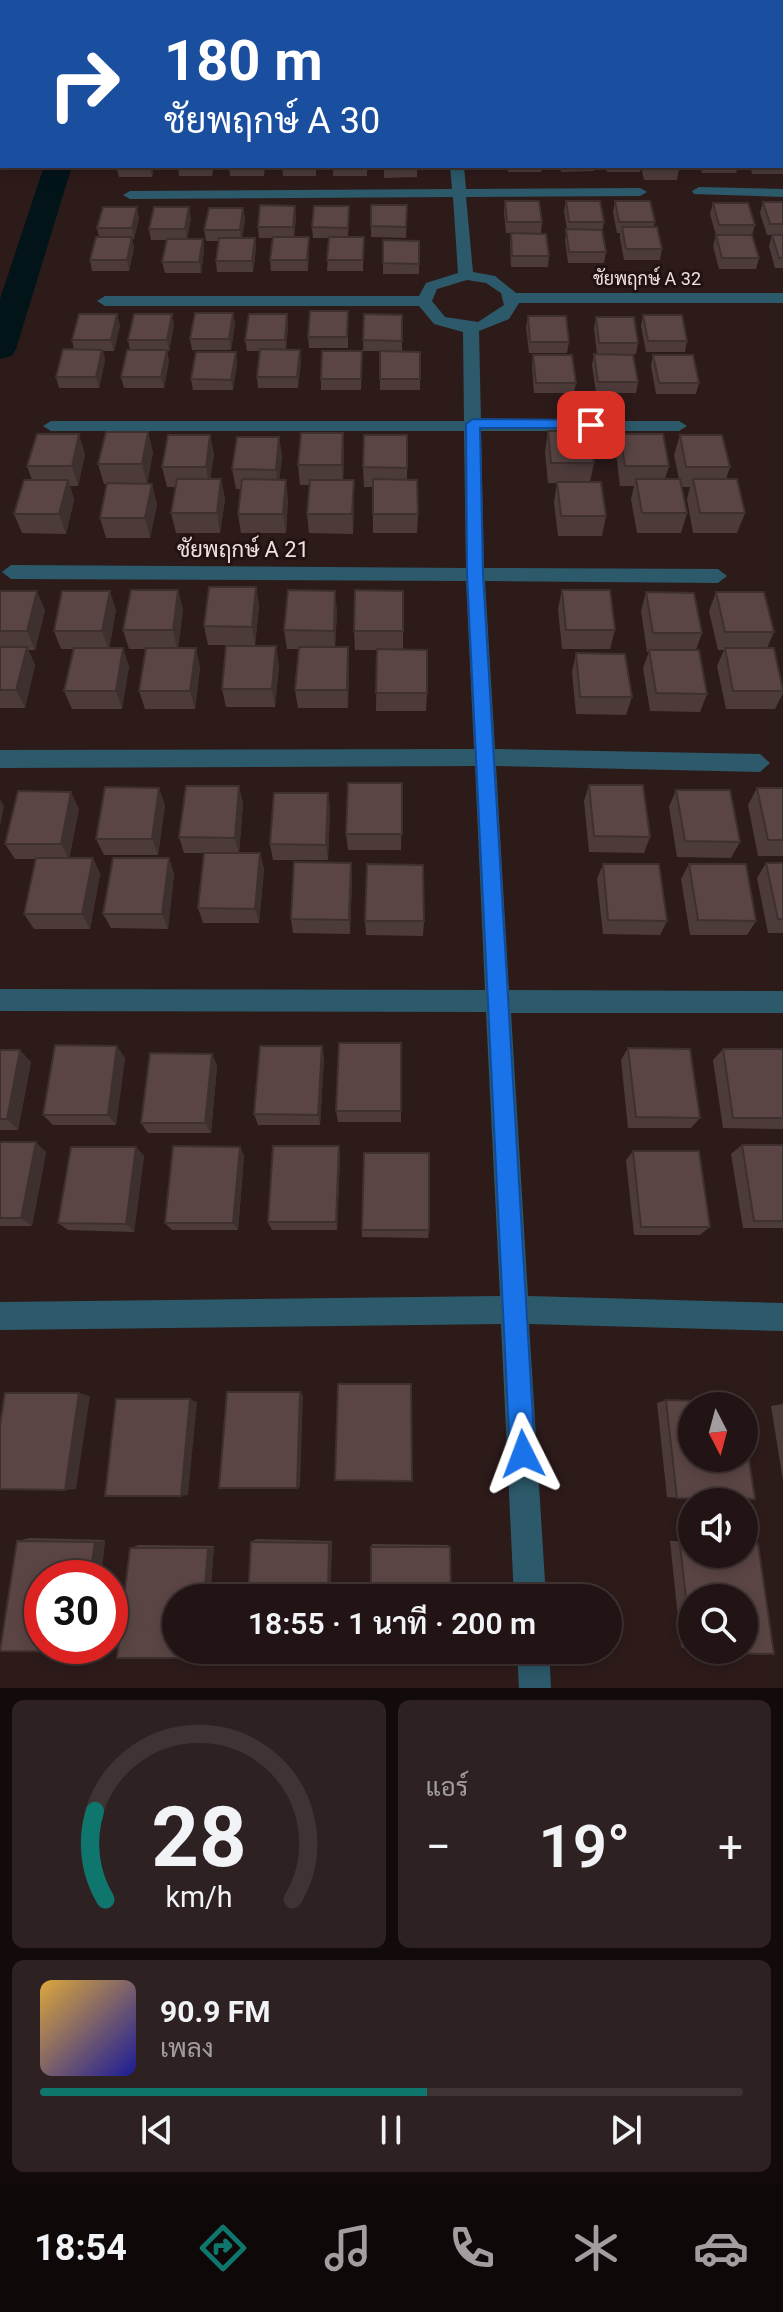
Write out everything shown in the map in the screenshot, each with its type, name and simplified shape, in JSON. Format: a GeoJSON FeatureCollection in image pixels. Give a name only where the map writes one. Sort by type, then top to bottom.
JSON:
{"type":"FeatureCollection","features":[{"type":"Feature","properties":{"kind":"street"},"geometry":{"type":"LineString","coordinates":[[457,168],[466,275]]}},
{"type":"Feature","properties":{"kind":"street"},"geometry":{"type":"LineString","coordinates":[[699,191],[783,193]]}},
{"type":"Feature","properties":{"kind":"street"},"geometry":{"type":"LineString","coordinates":[[130,195],[640,192]]}},
{"type":"Feature","properties":{"kind":"street"},"geometry":{"type":"LineString","coordinates":[[466,275],[500,284],[511,298],[512,306],[498,321],[471,327],[444,322],[427,309],[424,301],[431,286],[466,275]]}},
{"type":"Feature","properties":{"kind":"street","name":"ชัยพฤกษ์ A 32"},"geometry":{"type":"LineString","coordinates":[[511,298],[783,298]]}},
{"type":"Feature","properties":{"kind":"street"},"geometry":{"type":"LineString","coordinates":[[105,301],[424,301]]}},
{"type":"Feature","properties":{"kind":"street"},"geometry":{"type":"LineString","coordinates":[[471,327],[475,574],[529,1584]]}},
{"type":"Feature","properties":{"kind":"street"},"geometry":{"type":"LineString","coordinates":[[51,426],[679,426]]}},
{"type":"Feature","properties":{"kind":"street","name":"ชัยพฤกษ์ A 21"},"geometry":{"type":"LineString","coordinates":[[11,572],[718,576]]}},
{"type":"Feature","properties":{"kind":"street"},"geometry":{"type":"LineString","coordinates":[[0,759],[485,757],[760,763]]}},
{"type":"Feature","properties":{"kind":"street"},"geometry":{"type":"LineString","coordinates":[[0,1000],[783,1002]]}},
{"type":"Feature","properties":{"kind":"street"},"geometry":{"type":"LineString","coordinates":[[0,1316],[515,1310],[783,1317]]}},
{"type":"Feature","properties":{"kind":"street"},"geometry":{"type":"LineString","coordinates":[[534,1664],[535,1688]]}},
{"type":"Feature","properties":{"kind":"building"},"geometry":{"type":"Polygon","coordinates":[[[505,201],[539,201],[542,222],[507,222],[505,201]]]}},
{"type":"Feature","properties":{"kind":"building"},"geometry":{"type":"Polygon","coordinates":[[[566,201],[600,201],[604,222],[569,222],[566,201]]]}},
{"type":"Feature","properties":{"kind":"building"},"geometry":{"type":"Polygon","coordinates":[[[615,201],[650,201],[655,222],[619,222],[615,201]]]}},
{"type":"Feature","properties":{"kind":"building"},"geometry":{"type":"Polygon","coordinates":[[[763,202],[783,202],[783,224],[770,224],[763,202]]]}},
{"type":"Feature","properties":{"kind":"building"},"geometry":{"type":"Polygon","coordinates":[[[713,203],[748,203],[755,225],[719,225],[713,203]]]}},
{"type":"Feature","properties":{"kind":"building"},"geometry":{"type":"Polygon","coordinates":[[[260,205],[295,206],[293,227],[258,227],[260,205]]]}},
{"type":"Feature","properties":{"kind":"building"},"geometry":{"type":"Polygon","coordinates":[[[371,205],[407,205],[406,227],[371,226],[371,205]]]}},
{"type":"Feature","properties":{"kind":"building"},"geometry":{"type":"Polygon","coordinates":[[[314,206],[349,206],[348,228],[312,227],[314,206]]]}},
{"type":"Feature","properties":{"kind":"building"},"geometry":{"type":"Polygon","coordinates":[[[103,207],[137,207],[132,228],[97,228],[103,207]]]}},
{"type":"Feature","properties":{"kind":"building"},"geometry":{"type":"Polygon","coordinates":[[[154,207],[189,207],[185,229],[149,229],[154,207]]]}},
{"type":"Feature","properties":{"kind":"building"},"geometry":{"type":"Polygon","coordinates":[[[209,208],[243,208],[240,230],[204,230],[209,208]]]}},
{"type":"Feature","properties":{"kind":"building"},"geometry":{"type":"Polygon","coordinates":[[[622,227],[657,227],[662,249],[626,249],[622,227]]]}},
{"type":"Feature","properties":{"kind":"building"},"geometry":{"type":"Polygon","coordinates":[[[566,229],[602,230],[606,252],[569,252],[566,229]]]}},
{"type":"Feature","properties":{"kind":"building"},"geometry":{"type":"Polygon","coordinates":[[[511,233],[546,234],[549,256],[512,256],[511,233]]]}},
{"type":"Feature","properties":{"kind":"building"},"geometry":{"type":"Polygon","coordinates":[[[716,235],[752,235],[759,258],[722,258],[716,235]]]}},
{"type":"Feature","properties":{"kind":"building"},"geometry":{"type":"Polygon","coordinates":[[[772,235],[783,235],[783,258],[779,258],[772,235]]]}},
{"type":"Feature","properties":{"kind":"building"},"geometry":{"type":"Polygon","coordinates":[[[96,237],[132,237],[127,260],[90,260],[96,237]]]}},
{"type":"Feature","properties":{"kind":"building"},"geometry":{"type":"Polygon","coordinates":[[[273,237],[309,237],[307,260],[270,260],[273,237]]]}},
{"type":"Feature","properties":{"kind":"building"},"geometry":{"type":"Polygon","coordinates":[[[329,237],[364,237],[363,260],[327,260],[329,237]]]}},
{"type":"Feature","properties":{"kind":"building"},"geometry":{"type":"Polygon","coordinates":[[[219,238],[255,238],[252,261],[216,261],[219,238]]]}},
{"type":"Feature","properties":{"kind":"building"},"geometry":{"type":"Polygon","coordinates":[[[167,239],[203,239],[199,262],[162,262],[167,239]]]}},
{"type":"Feature","properties":{"kind":"building"},"geometry":{"type":"Polygon","coordinates":[[[383,240],[419,241],[419,264],[383,263],[383,240]]]}},
{"type":"Feature","properties":{"kind":"building"},"geometry":{"type":"Polygon","coordinates":[[[310,311],[348,311],[347,337],[308,337],[310,311]]]}},
{"type":"Feature","properties":{"kind":"building"},"geometry":{"type":"Polygon","coordinates":[[[195,313],[233,313],[229,339],[190,339],[195,313]]]}},
{"type":"Feature","properties":{"kind":"building"},"geometry":{"type":"Polygon","coordinates":[[[79,314],[117,314],[111,340],[72,340],[79,314]]]}},
{"type":"Feature","properties":{"kind":"building"},"geometry":{"type":"Polygon","coordinates":[[[134,314],[172,314],[167,340],[128,340],[134,314]]]}},
{"type":"Feature","properties":{"kind":"building"},"geometry":{"type":"Polygon","coordinates":[[[249,314],[287,314],[285,340],[245,340],[249,314]]]}},
{"type":"Feature","properties":{"kind":"building"},"geometry":{"type":"Polygon","coordinates":[[[364,314],[402,315],[402,341],[363,340],[364,314]]]}},
{"type":"Feature","properties":{"kind":"building"},"geometry":{"type":"Polygon","coordinates":[[[643,315],[682,315],[687,341],[648,341],[643,315]]]}},
{"type":"Feature","properties":{"kind":"building"},"geometry":{"type":"Polygon","coordinates":[[[528,316],[566,316],[569,342],[530,342],[528,316]]]}},
{"type":"Feature","properties":{"kind":"building"},"geometry":{"type":"Polygon","coordinates":[[[596,317],[634,317],[638,343],[599,343],[596,317]]]}},
{"type":"Feature","properties":{"kind":"building"},"geometry":{"type":"Polygon","coordinates":[[[63,349],[102,350],[96,377],[56,377],[63,349]]]}},
{"type":"Feature","properties":{"kind":"building"},"geometry":{"type":"Polygon","coordinates":[[[260,349],[300,350],[297,377],[257,377],[260,349]]]}},
{"type":"Feature","properties":{"kind":"building"},"geometry":{"type":"Polygon","coordinates":[[[127,350],[167,350],[161,377],[121,377],[127,350]]]}},
{"type":"Feature","properties":{"kind":"building"},"geometry":{"type":"Polygon","coordinates":[[[322,351],[362,351],[361,379],[321,379],[322,351]]]}},
{"type":"Feature","properties":{"kind":"building"},"geometry":{"type":"Polygon","coordinates":[[[380,351],[420,352],[420,379],[380,379],[380,351]]]}},
{"type":"Feature","properties":{"kind":"building"},"geometry":{"type":"Polygon","coordinates":[[[196,352],[236,352],[231,380],[191,379],[196,352]]]}},
{"type":"Feature","properties":{"kind":"building"},"geometry":{"type":"Polygon","coordinates":[[[594,354],[633,355],[638,382],[598,382],[594,354]]]}},
{"type":"Feature","properties":{"kind":"building"},"geometry":{"type":"Polygon","coordinates":[[[533,355],[572,355],[576,383],[536,383],[533,355]]]}},
{"type":"Feature","properties":{"kind":"building"},"geometry":{"type":"Polygon","coordinates":[[[653,355],[693,355],[699,383],[659,383],[653,355]]]}},
{"type":"Feature","properties":{"kind":"building"},"geometry":{"type":"Polygon","coordinates":[[[548,431],[590,431],[594,463],[551,463],[548,431]]]}},
{"type":"Feature","properties":{"kind":"building"},"geometry":{"type":"Polygon","coordinates":[[[106,432],[148,432],[142,464],[98,464],[106,432]]]}},
{"type":"Feature","properties":{"kind":"building"},"geometry":{"type":"Polygon","coordinates":[[[301,433],[343,433],[342,465],[298,465],[301,433]]]}},
{"type":"Feature","properties":{"kind":"building"},"geometry":{"type":"Polygon","coordinates":[[[37,434],[79,434],[72,466],[27,466],[37,434]]]}},
{"type":"Feature","properties":{"kind":"building"},"geometry":{"type":"Polygon","coordinates":[[[620,434],[663,434],[669,466],[625,466],[620,434]]]}},
{"type":"Feature","properties":{"kind":"building"},"geometry":{"type":"Polygon","coordinates":[[[168,435],[210,435],[206,467],[162,467],[168,435]]]}},
{"type":"Feature","properties":{"kind":"building"},"geometry":{"type":"Polygon","coordinates":[[[364,435],[407,435],[407,468],[363,467],[364,435]]]}},
{"type":"Feature","properties":{"kind":"building"},"geometry":{"type":"Polygon","coordinates":[[[680,435],[722,435],[730,467],[686,467],[680,435]]]}},
{"type":"Feature","properties":{"kind":"building"},"geometry":{"type":"Polygon","coordinates":[[[237,437],[279,437],[276,470],[232,469],[237,437]]]}},
{"type":"Feature","properties":{"kind":"building"},"geometry":{"type":"Polygon","coordinates":[[[177,479],[221,479],[217,513],[171,513],[177,479]]]}},
{"type":"Feature","properties":{"kind":"building"},"geometry":{"type":"Polygon","coordinates":[[[242,479],[286,480],[283,514],[238,514],[242,479]]]}},
{"type":"Feature","properties":{"kind":"building"},"geometry":{"type":"Polygon","coordinates":[[[373,479],[417,480],[418,514],[373,514],[373,479]]]}},
{"type":"Feature","properties":{"kind":"building"},"geometry":{"type":"Polygon","coordinates":[[[636,479],[680,479],[687,513],[642,513],[636,479]]]}},
{"type":"Feature","properties":{"kind":"building"},"geometry":{"type":"Polygon","coordinates":[[[693,479],[737,479],[745,513],[700,513],[693,479]]]}},
{"type":"Feature","properties":{"kind":"building"},"geometry":{"type":"Polygon","coordinates":[[[24,480],[68,480],[59,514],[14,514],[24,480]]]}},
{"type":"Feature","properties":{"kind":"building"},"geometry":{"type":"Polygon","coordinates":[[[310,480],[354,480],[352,514],[307,514],[310,480]]]}},
{"type":"Feature","properties":{"kind":"building"},"geometry":{"type":"Polygon","coordinates":[[[557,482],[601,482],[606,516],[561,516],[557,482]]]}},
{"type":"Feature","properties":{"kind":"building"},"geometry":{"type":"Polygon","coordinates":[[[107,483],[152,484],[145,518],[100,518],[107,483]]]}},
{"type":"Feature","properties":{"kind":"building"},"geometry":{"type":"Polygon","coordinates":[[[209,587],[256,587],[252,627],[204,626],[209,587]]]}},
{"type":"Feature","properties":{"kind":"building"},"geometry":{"type":"Polygon","coordinates":[[[131,590],[178,590],[173,630],[123,630],[131,590]]]}},
{"type":"Feature","properties":{"kind":"building"},"geometry":{"type":"Polygon","coordinates":[[[288,590],[335,591],[334,631],[284,630],[288,590]]]}},
{"type":"Feature","properties":{"kind":"building"},"geometry":{"type":"Polygon","coordinates":[[[355,590],[403,591],[403,631],[354,631],[355,590]]]}},
{"type":"Feature","properties":{"kind":"building"},"geometry":{"type":"Polygon","coordinates":[[[562,590],[610,590],[615,630],[566,630],[562,590]]]}},
{"type":"Feature","properties":{"kind":"building"},"geometry":{"type":"Polygon","coordinates":[[[0,591],[37,591],[27,631],[0,631],[0,591]]]}},
{"type":"Feature","properties":{"kind":"building"},"geometry":{"type":"Polygon","coordinates":[[[62,591],[110,591],[102,631],[54,631],[62,591]]]}},
{"type":"Feature","properties":{"kind":"building"},"geometry":{"type":"Polygon","coordinates":[[[646,592],[694,593],[702,633],[653,633],[646,592]]]}},
{"type":"Feature","properties":{"kind":"building"},"geometry":{"type":"Polygon","coordinates":[[[716,592],[764,592],[774,632],[725,632],[716,592]]]}},
{"type":"Feature","properties":{"kind":"building"},"geometry":{"type":"Polygon","coordinates":[[[226,646],[276,646],[272,689],[222,689],[226,646]]]}},
{"type":"Feature","properties":{"kind":"building"},"geometry":{"type":"Polygon","coordinates":[[[0,647],[27,647],[16,690],[0,690],[0,647]]]}},
{"type":"Feature","properties":{"kind":"building"},"geometry":{"type":"Polygon","coordinates":[[[299,647],[348,647],[347,690],[295,690],[299,647]]]}},
{"type":"Feature","properties":{"kind":"building"},"geometry":{"type":"Polygon","coordinates":[[[74,648],[123,648],[116,691],[64,691],[74,648]]]}},
{"type":"Feature","properties":{"kind":"building"},"geometry":{"type":"Polygon","coordinates":[[[146,648],[196,648],[190,691],[139,691],[146,648]]]}},
{"type":"Feature","properties":{"kind":"building"},"geometry":{"type":"Polygon","coordinates":[[[725,648],[774,648],[783,691],[733,691],[725,648]]]}},
{"type":"Feature","properties":{"kind":"building"},"geometry":{"type":"Polygon","coordinates":[[[377,649],[427,650],[427,693],[376,693],[377,649]]]}},
{"type":"Feature","properties":{"kind":"building"},"geometry":{"type":"Polygon","coordinates":[[[649,650],[699,650],[707,694],[656,693],[649,650]]]}},
{"type":"Feature","properties":{"kind":"building"},"geometry":{"type":"Polygon","coordinates":[[[576,653],[625,654],[632,697],[580,697],[576,653]]]}},
{"type":"Feature","properties":{"kind":"building"},"geometry":{"type":"Polygon","coordinates":[[[348,783],[402,783],[402,834],[346,834],[348,783]]]}},
{"type":"Feature","properties":{"kind":"building"},"geometry":{"type":"Polygon","coordinates":[[[589,785],[643,785],[650,837],[594,836],[589,785]]]}},
{"type":"Feature","properties":{"kind":"building"},"geometry":{"type":"Polygon","coordinates":[[[186,786],[239,786],[235,838],[179,837],[186,786]]]}},
{"type":"Feature","properties":{"kind":"building"},"geometry":{"type":"Polygon","coordinates":[[[105,787],[159,788],[152,839],[96,839],[105,787]]]}},
{"type":"Feature","properties":{"kind":"building"},"geometry":{"type":"Polygon","coordinates":[[[757,788],[783,788],[783,840],[768,840],[757,788]]]}},
{"type":"Feature","properties":{"kind":"building"},"geometry":{"type":"Polygon","coordinates":[[[676,790],[730,790],[740,842],[685,841],[676,790]]]}},
{"type":"Feature","properties":{"kind":"building"},"geometry":{"type":"Polygon","coordinates":[[[18,791],[71,792],[61,844],[5,844],[18,791]]]}},
{"type":"Feature","properties":{"kind":"building"},"geometry":{"type":"Polygon","coordinates":[[[274,793],[328,793],[326,845],[270,844],[274,793]]]}},
{"type":"Feature","properties":{"kind":"building"},"geometry":{"type":"Polygon","coordinates":[[[204,853],[260,853],[255,909],[198,908],[204,853]]]}},
{"type":"Feature","properties":{"kind":"building"},"geometry":{"type":"Polygon","coordinates":[[[36,858],[93,858],[82,914],[24,914],[36,858]]]}},
{"type":"Feature","properties":{"kind":"building"},"geometry":{"type":"Polygon","coordinates":[[[113,858],[169,858],[162,914],[103,914],[113,858]]]}},
{"type":"Feature","properties":{"kind":"building"},"geometry":{"type":"Polygon","coordinates":[[[294,862],[351,863],[349,920],[291,919],[294,862]]]}},
{"type":"Feature","properties":{"kind":"building"},"geometry":{"type":"Polygon","coordinates":[[[766,863],[783,863],[783,919],[778,919],[766,863]]]}},
{"type":"Feature","properties":{"kind":"building"},"geometry":{"type":"Polygon","coordinates":[[[367,864],[423,865],[424,921],[365,921],[367,864]]]}},
{"type":"Feature","properties":{"kind":"building"},"geometry":{"type":"Polygon","coordinates":[[[603,864],[659,864],[667,921],[608,920],[603,864]]]}},
{"type":"Feature","properties":{"kind":"building"},"geometry":{"type":"Polygon","coordinates":[[[689,864],[746,864],[756,921],[698,920],[689,864]]]}},
{"type":"Feature","properties":{"kind":"building"},"geometry":{"type":"Polygon","coordinates":[[[339,1043],[401,1043],[401,1111],[336,1111],[339,1043]]]}},
{"type":"Feature","properties":{"kind":"building"},"geometry":{"type":"Polygon","coordinates":[[[55,1045],[117,1046],[108,1115],[43,1115],[55,1045]]]}},
{"type":"Feature","properties":{"kind":"building"},"geometry":{"type":"Polygon","coordinates":[[[260,1046],[322,1046],[318,1115],[254,1114],[260,1046]]]}},
{"type":"Feature","properties":{"kind":"building"},"geometry":{"type":"Polygon","coordinates":[[[628,1048],[690,1049],[700,1118],[636,1117],[628,1048]]]}},
{"type":"Feature","properties":{"kind":"building"},"geometry":{"type":"Polygon","coordinates":[[[723,1049],[783,1049],[783,1118],[733,1118],[723,1049]]]}},
{"type":"Feature","properties":{"kind":"building"},"geometry":{"type":"Polygon","coordinates":[[[0,1050],[20,1050],[7,1119],[0,1119],[0,1050]]]}},
{"type":"Feature","properties":{"kind":"building"},"geometry":{"type":"Polygon","coordinates":[[[150,1053],[212,1054],[205,1123],[141,1123],[150,1053]]]}},
{"type":"Feature","properties":{"kind":"building"},"geometry":{"type":"Polygon","coordinates":[[[0,1142],[36,1142],[21,1218],[0,1218],[0,1142]]]}},
{"type":"Feature","properties":{"kind":"building"},"geometry":{"type":"Polygon","coordinates":[[[742,1145],[783,1145],[783,1221],[754,1221],[742,1145]]]}},
{"type":"Feature","properties":{"kind":"building"},"geometry":{"type":"Polygon","coordinates":[[[173,1146],[240,1147],[233,1223],[165,1223],[173,1146]]]}},
{"type":"Feature","properties":{"kind":"building"},"geometry":{"type":"Polygon","coordinates":[[[273,1146],[339,1146],[336,1222],[268,1222],[273,1146]]]}},
{"type":"Feature","properties":{"kind":"building"},"geometry":{"type":"Polygon","coordinates":[[[71,1147],[136,1147],[126,1224],[58,1223],[71,1147]]]}},
{"type":"Feature","properties":{"kind":"building"},"geometry":{"type":"Polygon","coordinates":[[[633,1151],[699,1151],[710,1227],[641,1227],[633,1151]]]}},
{"type":"Feature","properties":{"kind":"building"},"geometry":{"type":"Polygon","coordinates":[[[364,1153],[429,1153],[429,1230],[362,1230],[364,1153]]]}},
{"type":"Feature","properties":{"kind":"building"},"geometry":{"type":"Polygon","coordinates":[[[338,1384],[411,1384],[412,1481],[335,1480],[338,1384]]]}},
{"type":"Feature","properties":{"kind":"building"},"geometry":{"type":"Polygon","coordinates":[[[227,1392],[300,1392],[297,1488],[219,1488],[227,1392]]]}},
{"type":"Feature","properties":{"kind":"building"},"geometry":{"type":"Polygon","coordinates":[[[5,1393],[79,1393],[65,1490],[0,1489],[0,1425],[5,1393]]]}},
{"type":"Feature","properties":{"kind":"building"},"geometry":{"type":"Polygon","coordinates":[[[116,1399],[190,1399],[181,1496],[105,1496],[116,1399]]]}},
{"type":"Feature","properties":{"kind":"building"},"geometry":{"type":"Polygon","coordinates":[[[666,1400],[678,1400],[678,1472],[751,1472],[753,1488],[678,1488],[677,1498],[666,1400]]]}},
{"type":"Feature","properties":{"kind":"building"},"geometry":{"type":"Polygon","coordinates":[[[17,1541],[95,1542],[92,1560],[24,1560],[24,1651],[0,1651],[17,1541]]]}},
{"type":"Feature","properties":{"kind":"building"},"geometry":{"type":"Polygon","coordinates":[[[251,1542],[329,1543],[328,1584],[249,1584],[251,1542]]]}},
{"type":"Feature","properties":{"kind":"building"},"geometry":{"type":"Polygon","coordinates":[[[758,1544],[774,1654],[758,1654],[758,1584],[684,1584],[683,1568],[758,1568],[758,1544]]]}},
{"type":"Feature","properties":{"kind":"building"},"geometry":{"type":"Polygon","coordinates":[[[371,1547],[450,1547],[451,1584],[371,1584],[371,1547]]]}},
{"type":"Feature","properties":{"kind":"building"},"geometry":{"type":"Polygon","coordinates":[[[130,1548],[208,1548],[205,1584],[162,1584],[162,1658],[128,1658],[130,1548]]]}},
{"type":"Feature","properties":{"kind":"waterway"},"geometry":{"type":"LineString","coordinates":[[0,349],[57,168]]}},
{"type":"Feature","properties":{"kind":"route"},"geometry":{"type":"LineString","coordinates":[[523,1454],[475,574],[473,424],[591,425]]}}]}
